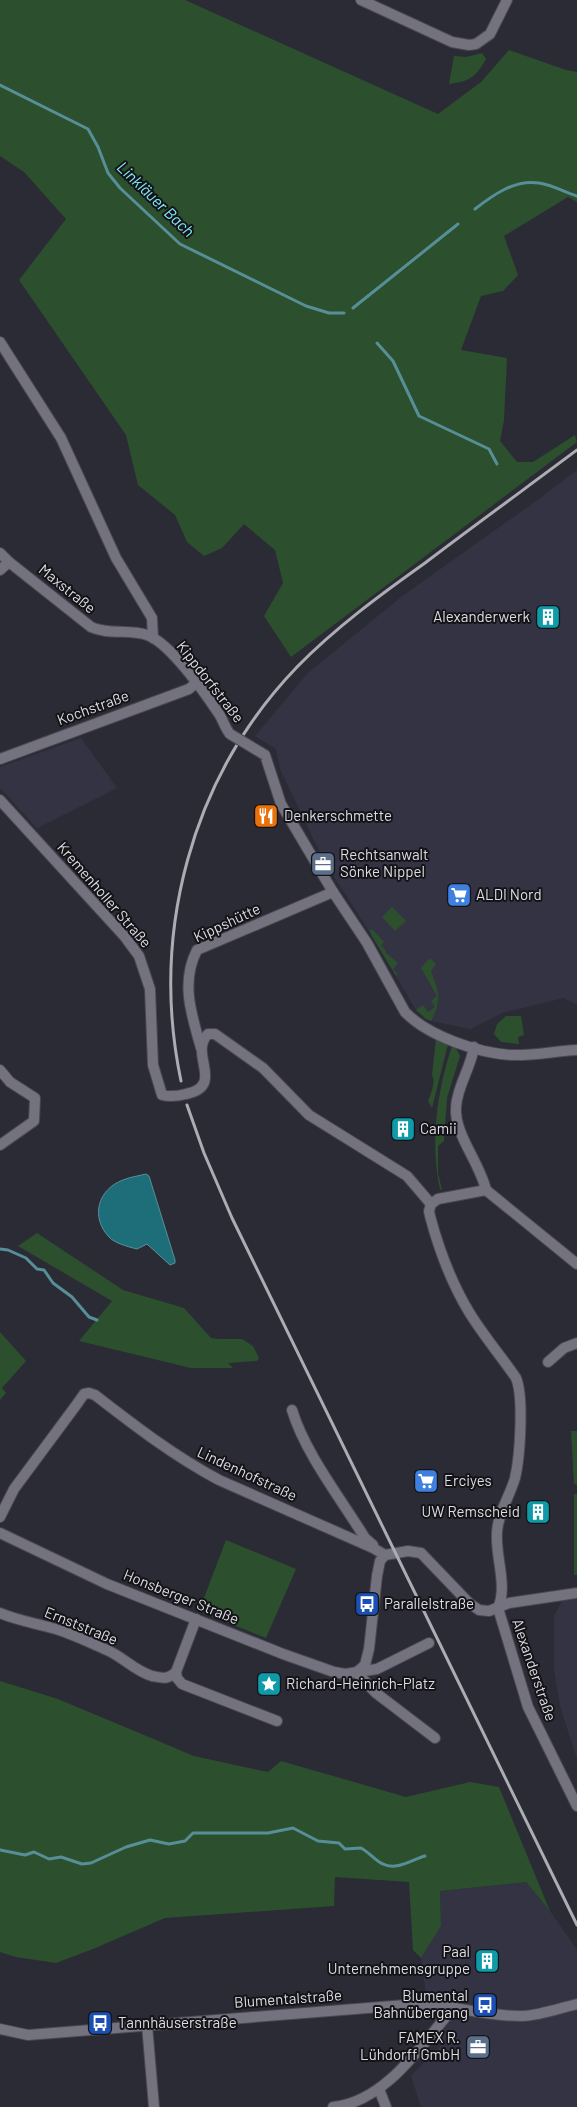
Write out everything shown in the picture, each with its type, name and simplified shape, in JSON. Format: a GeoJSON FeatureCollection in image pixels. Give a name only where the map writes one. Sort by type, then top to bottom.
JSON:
{"type":"FeatureCollection","features":[{"type":"Feature","properties":{"kind":"street"},"geometry":{"type":"LineString","coordinates":[[361,0],[452,42],[469,45],[476,44],[490,34],[506,0]]}},
{"type":"Feature","properties":{"kind":"street","name":"Kippdorfstraße"},"geometry":{"type":"LineString","coordinates":[[0,342],[61,438],[116,558],[152,618],[153,638],[169,651],[196,683],[220,716],[230,734],[265,755],[281,804],[333,892],[367,944],[405,1012],[424,1029],[474,1048],[511,1055],[577,1050]]}},
{"type":"Feature","properties":{"kind":"street","name":"Maxstraße"},"geometry":{"type":"LineString","coordinates":[[0,553],[8,562],[91,627],[104,631],[126,631],[153,638]]}},
{"type":"Feature","properties":{"kind":"street"},"geometry":{"type":"LineString","coordinates":[[0,570],[8,562]]}},
{"type":"Feature","properties":{"kind":"street","name":"Kochstraße"},"geometry":{"type":"LineString","coordinates":[[0,759],[188,689],[196,683]]}},
{"type":"Feature","properties":{"kind":"street","name":"Kremenholler Straße"},"geometry":{"type":"LineString","coordinates":[[0,800],[119,931],[139,956],[150,989],[153,1065],[162,1095],[178,1096],[196,1092],[201,1088],[204,1083],[206,1068],[201,1049]]}},
{"type":"Feature","properties":{"kind":"street","name":"Kippshütte"},"geometry":{"type":"LineString","coordinates":[[201,1049],[188,998],[189,977],[196,950],[333,892]]}},
{"type":"Feature","properties":{"kind":"street"},"geometry":{"type":"LineString","coordinates":[[201,1049],[203,1039],[208,1034],[215,1034],[263,1068],[309,1115],[407,1176],[431,1204],[438,1199],[486,1190]]}},
{"type":"Feature","properties":{"kind":"street"},"geometry":{"type":"LineString","coordinates":[[474,1048],[459,1093],[456,1114],[460,1129],[482,1174],[486,1190],[577,1264]]}},
{"type":"Feature","properties":{"kind":"street"},"geometry":{"type":"LineString","coordinates":[[0,1070],[10,1082],[35,1098],[34,1121],[0,1145]]}},
{"type":"Feature","properties":{"kind":"street","name":"Alexanderstraße"},"geometry":{"type":"LineString","coordinates":[[431,1204],[430,1216],[439,1248],[451,1278],[469,1312],[516,1378],[520,1388],[519,1437],[515,1477],[497,1530],[496,1544],[502,1590],[502,1598],[498,1608],[528,1707],[577,1806]]}},
{"type":"Feature","properties":{"kind":"street"},"geometry":{"type":"LineString","coordinates":[[548,1362],[564,1348],[577,1343]]}},
{"type":"Feature","properties":{"kind":"street","name":"Lindenhofstraße"},"geometry":{"type":"LineString","coordinates":[[0,1517],[14,1489],[84,1394],[89,1393],[95,1395],[153,1440],[195,1468],[385,1555]]}},
{"type":"Feature","properties":{"kind":"street"},"geometry":{"type":"LineString","coordinates":[[292,1410],[297,1427],[365,1538],[385,1555]]}},
{"type":"Feature","properties":{"kind":"street","name":"Honsberger Straße"},"geometry":{"type":"LineString","coordinates":[[0,1533],[106,1584],[334,1672],[344,1674],[376,1669],[430,1643]]}},
{"type":"Feature","properties":{"kind":"street"},"geometry":{"type":"LineString","coordinates":[[435,1738],[376,1693],[357,1672],[365,1665],[367,1657],[380,1560],[385,1555],[408,1551],[421,1553],[478,1610],[489,1611],[509,1603],[577,1593]]}},
{"type":"Feature","properties":{"kind":"street","name":"Ernststraße"},"geometry":{"type":"LineString","coordinates":[[0,1613],[53,1628],[112,1652],[133,1668],[149,1675],[164,1678],[171,1677],[176,1672]]}},
{"type":"Feature","properties":{"kind":"street"},"geometry":{"type":"LineString","coordinates":[[196,1619],[176,1672],[177,1678],[182,1684],[277,1721]]}},
{"type":"Feature","properties":{"kind":"street","name":"Blumentalstraße"},"geometry":{"type":"LineString","coordinates":[[0,2029],[28,2035],[418,2004],[526,2016],[577,2004]]}},
{"type":"Feature","properties":{"kind":"street"},"geometry":{"type":"LineString","coordinates":[[333,2107],[355,2103],[379,2089],[404,2066],[454,2007]]}},
{"type":"Feature","properties":{"kind":"street"},"geometry":{"type":"LineString","coordinates":[[147,2025],[154,2107]]}},
{"type":"Feature","properties":{"kind":"street"},"geometry":{"type":"LineString","coordinates":[[379,2089],[386,2107]]}},
{"type":"Feature","properties":{"kind":"shaded area"},"geometry":{"type":"Polygon","coordinates":[[[577,470],[577,1005],[564,998],[502,1013],[471,1029],[431,1021],[416,1010],[369,931],[324,861],[280,769],[276,749],[255,736],[308,673],[401,597],[577,470]]]}},
{"type":"Feature","properties":{"kind":"shaded area"},"geometry":{"type":"Polygon","coordinates":[[[81,738],[117,788],[37,828],[0,788],[0,767],[81,738]]]}},
{"type":"Feature","properties":{"kind":"shaded area"},"geometry":{"type":"Polygon","coordinates":[[[564,1598],[577,1598],[577,1759],[560,1706],[554,1670],[554,1616],[564,1598]]]}},
{"type":"Feature","properties":{"kind":"shaded area"},"geometry":{"type":"Polygon","coordinates":[[[526,1882],[550,1911],[577,1950],[577,2107],[421,2107],[411,2076],[441,2045],[426,1994],[421,1958],[441,1926],[440,1891],[526,1882]]]}},
{"type":"Feature","properties":{"kind":"green space"},"geometry":{"type":"Polygon","coordinates":[[[0,0],[185,0],[438,114],[481,82],[509,50],[577,72],[577,202],[568,197],[504,236],[518,275],[503,291],[481,296],[461,350],[507,358],[504,420],[500,441],[517,462],[533,462],[575,435],[577,442],[291,657],[264,616],[283,583],[275,550],[244,524],[222,548],[204,556],[187,542],[175,515],[138,485],[126,435],[19,280],[66,219],[24,172],[0,156],[0,0]]]}},
{"type":"Feature","properties":{"kind":"green space"},"geometry":{"type":"Polygon","coordinates":[[[482,53],[486,59],[475,74],[462,82],[449,84],[454,56],[466,57],[482,53]]]}},
{"type":"Feature","properties":{"kind":"green space"},"geometry":{"type":"Polygon","coordinates":[[[392,907],[406,921],[395,931],[382,917],[392,907]]]}},
{"type":"Feature","properties":{"kind":"green space"},"geometry":{"type":"Polygon","coordinates":[[[372,929],[384,942],[381,945],[385,952],[398,963],[393,969],[398,974],[396,976],[369,931],[372,929]]]}},
{"type":"Feature","properties":{"kind":"green space"},"geometry":{"type":"Polygon","coordinates":[[[430,958],[436,964],[431,971],[438,996],[437,1007],[431,1021],[416,1010],[423,1005],[428,1012],[435,1007],[431,1001],[437,996],[421,968],[430,958]]]}},
{"type":"Feature","properties":{"kind":"green space"},"geometry":{"type":"Polygon","coordinates":[[[506,1016],[521,1016],[524,1035],[518,1037],[519,1044],[501,1042],[494,1034],[497,1024],[506,1016]]]}},
{"type":"Feature","properties":{"kind":"green space"},"geometry":{"type":"Polygon","coordinates":[[[436,1039],[448,1044],[432,1108],[428,1101],[433,1085],[432,1075],[436,1039]]]}},
{"type":"Feature","properties":{"kind":"green space"},"geometry":{"type":"Polygon","coordinates":[[[452,1046],[456,1048],[460,1056],[447,1098],[444,1141],[438,1146],[438,1173],[442,1190],[440,1189],[437,1171],[435,1135],[442,1081],[452,1046]]]}},
{"type":"Feature","properties":{"kind":"green space"},"geometry":{"type":"Polygon","coordinates":[[[37,1233],[123,1290],[184,1308],[211,1338],[242,1339],[253,1346],[259,1358],[257,1361],[228,1363],[233,1368],[191,1368],[79,1341],[112,1301],[18,1246],[37,1233]]]}},
{"type":"Feature","properties":{"kind":"green space"},"geometry":{"type":"Polygon","coordinates":[[[0,1332],[26,1361],[2,1388],[6,1393],[0,1400],[0,1332]]]}},
{"type":"Feature","properties":{"kind":"green space"},"geometry":{"type":"Polygon","coordinates":[[[571,1431],[577,1431],[577,1485],[574,1484],[571,1431]]]}},
{"type":"Feature","properties":{"kind":"green space"},"geometry":{"type":"Polygon","coordinates":[[[574,1494],[577,1494],[577,1575],[574,1575],[574,1494]]]}},
{"type":"Feature","properties":{"kind":"green space"},"geometry":{"type":"Polygon","coordinates":[[[226,1540],[296,1569],[266,1638],[199,1611],[226,1540]]]}},
{"type":"Feature","properties":{"kind":"green space"},"geometry":{"type":"Polygon","coordinates":[[[0,1681],[58,1699],[194,1756],[268,1772],[281,1761],[406,1797],[470,1782],[499,1787],[550,1911],[526,1882],[440,1891],[441,1926],[421,1958],[413,1950],[409,1882],[335,1877],[334,1906],[165,1918],[56,1963],[16,1957],[0,1952],[0,1681]]]}},
{"type":"Feature","properties":{"kind":"water"},"geometry":{"type":"Polygon","coordinates":[[[146,1174],[149,1176],[175,1260],[175,1263],[170,1265],[147,1244],[137,1249],[114,1241],[103,1229],[100,1221],[98,1213],[100,1204],[108,1190],[114,1184],[123,1180],[146,1174]]]}},
{"type":"Feature","properties":{"kind":"waterway","name":"Linkläuer Bach"},"geometry":{"type":"LineString","coordinates":[[0,85],[88,129],[98,147],[108,173],[120,188],[180,244],[306,306],[329,313],[344,313]]}},
{"type":"Feature","properties":{"kind":"waterway","name":"Linkläuer Bach"},"geometry":{"type":"LineString","coordinates":[[475,209],[489,198],[521,183],[544,184],[577,196]]}},
{"type":"Feature","properties":{"kind":"waterway","name":"Linkläuer Bach"},"geometry":{"type":"LineString","coordinates":[[353,308],[458,224]]}},
{"type":"Feature","properties":{"kind":"waterway","name":"Linkläuer Bach"},"geometry":{"type":"LineString","coordinates":[[377,343],[393,361],[419,416],[489,449],[497,464]]}},
{"type":"Feature","properties":{"kind":"waterway"},"geometry":{"type":"LineString","coordinates":[[0,1249],[8,1250],[26,1258],[37,1269],[44,1270],[53,1283],[72,1297],[89,1317],[97,1320]]}},
{"type":"Feature","properties":{"kind":"waterway"},"geometry":{"type":"LineString","coordinates":[[0,1850],[25,1855],[34,1852],[49,1859],[61,1857],[82,1864],[91,1863],[126,1847],[150,1840],[169,1844],[185,1841],[193,1833],[268,1833],[293,1828],[318,1841],[339,1843],[345,1849],[361,1848],[380,1863],[388,1866],[405,1864],[425,1856]]}},
{"type":"Feature","properties":{"kind":"railway"},"geometry":{"type":"LineString","coordinates":[[181,1081],[173,1025],[171,969],[176,914],[188,860],[206,807],[230,757],[260,710],[297,667],[342,625],[577,450]]}},
{"type":"Feature","properties":{"kind":"railway"},"geometry":{"type":"LineString","coordinates":[[187,1105],[204,1153],[232,1218],[577,1925]]}},
{"type":"Feature","properties":{"kind":"place","name":"Alexanderwerk"},"geometry":{"type":"Point","coordinates":[548,617]}},
{"type":"Feature","properties":{"kind":"place","name":"Denkerschmette"},"geometry":{"type":"Point","coordinates":[266,816]}},
{"type":"Feature","properties":{"kind":"place","name":"Rechtsanwalt Sönke Nippel"},"geometry":{"type":"Point","coordinates":[323,864]}},
{"type":"Feature","properties":{"kind":"place","name":"ALDI Nord"},"geometry":{"type":"Point","coordinates":[459,895]}},
{"type":"Feature","properties":{"kind":"place","name":"Camii"},"geometry":{"type":"Point","coordinates":[403,1129]}},
{"type":"Feature","properties":{"kind":"place","name":"Erciyes"},"geometry":{"type":"Point","coordinates":[426,1481]}},
{"type":"Feature","properties":{"kind":"place","name":"UW Remscheid"},"geometry":{"type":"Point","coordinates":[538,1512]}},
{"type":"Feature","properties":{"kind":"place","name":"Parallelstraße"},"geometry":{"type":"Point","coordinates":[367,1604]}},
{"type":"Feature","properties":{"kind":"place","name":"Richard-Heinrich-Platz"},"geometry":{"type":"Point","coordinates":[269,1684]}},
{"type":"Feature","properties":{"kind":"place","name":"Paal Unternehmensgruppe"},"geometry":{"type":"Point","coordinates":[487,1961]}},
{"type":"Feature","properties":{"kind":"place","name":"Blumental Bahnübergang"},"geometry":{"type":"Point","coordinates":[485,2005]}},
{"type":"Feature","properties":{"kind":"place","name":"Tannhäuserstraße"},"geometry":{"type":"Point","coordinates":[100,2023]}},
{"type":"Feature","properties":{"kind":"place","name":"FAMEX R. Lühdorff GmbH"},"geometry":{"type":"Point","coordinates":[478,2047]}}]}
